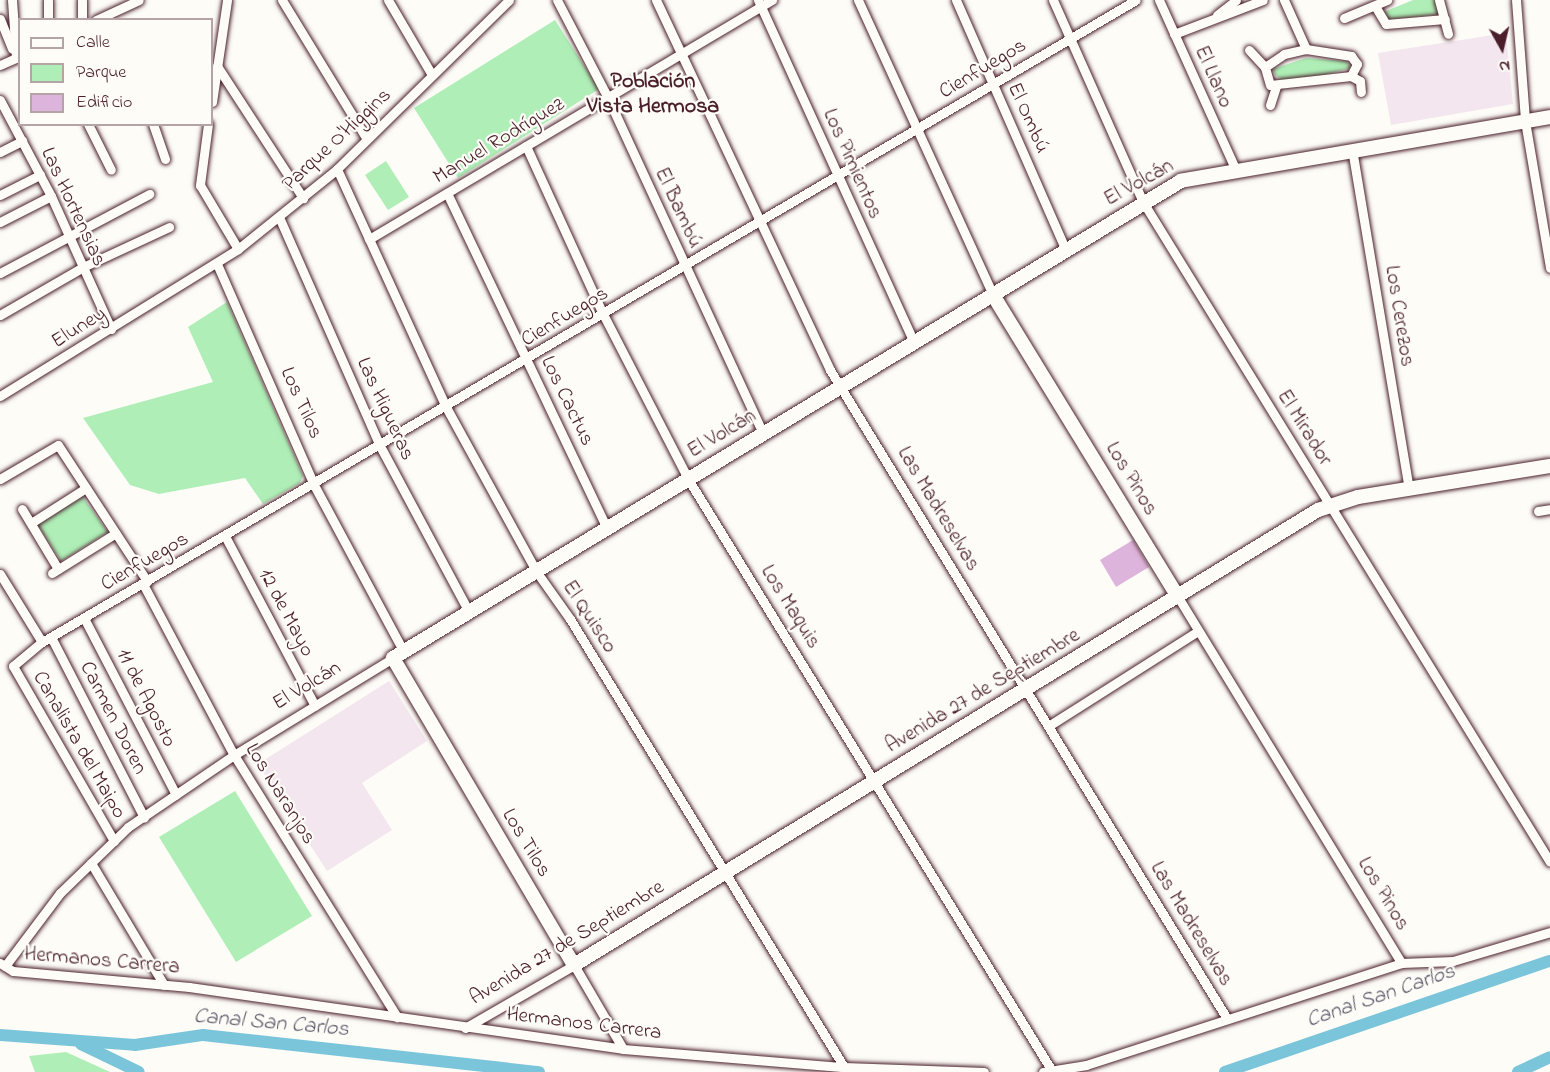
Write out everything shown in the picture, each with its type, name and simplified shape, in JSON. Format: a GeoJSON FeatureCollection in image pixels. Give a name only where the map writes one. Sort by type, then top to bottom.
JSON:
{"type":"FeatureCollection","features":[{"type":"Feature","properties":{"kind":"street"},"geometry":{"type":"LineString","coordinates":[[12,0],[18,56]]}},
{"type":"Feature","properties":{"kind":"street"},"geometry":{"type":"LineString","coordinates":[[48,0],[48,18]]}},
{"type":"Feature","properties":{"kind":"street"},"geometry":{"type":"LineString","coordinates":[[82,0],[82,18]]}},
{"type":"Feature","properties":{"kind":"street"},"geometry":{"type":"LineString","coordinates":[[109,15],[115,0]]}},
{"type":"Feature","properties":{"kind":"street"},"geometry":{"type":"LineString","coordinates":[[109,15],[139,0]]}},
{"type":"Feature","properties":{"kind":"street"},"geometry":{"type":"LineString","coordinates":[[213,95],[227,0]]}},
{"type":"Feature","properties":{"kind":"street"},"geometry":{"type":"LineString","coordinates":[[282,0],[367,139]]}},
{"type":"Feature","properties":{"kind":"street"},"geometry":{"type":"LineString","coordinates":[[388,0],[432,75]]}},
{"type":"Feature","properties":{"kind":"street"},"geometry":{"type":"LineString","coordinates":[[492,0],[498,11]]}},
{"type":"Feature","properties":{"kind":"street","name":"Parque O'Higgins"},"geometry":{"type":"LineString","coordinates":[[177,290],[237,249],[337,169],[509,0]]}},
{"type":"Feature","properties":{"kind":"street","name":"El Bambú"},"geometry":{"type":"LineString","coordinates":[[557,0],[608,98],[763,434]]}},
{"type":"Feature","properties":{"kind":"street","name":"Las Madreselvas"},"geometry":{"type":"LineString","coordinates":[[656,0],[758,223],[841,387],[1028,688],[1226,1017]]}},
{"type":"Feature","properties":{"kind":"street","name":"Manuel Rodríguez"},"geometry":{"type":"LineString","coordinates":[[369,239],[608,98],[760,3],[772,0]]}},
{"type":"Feature","properties":{"kind":"street","name":"Los Pinos"},"geometry":{"type":"LineString","coordinates":[[858,0],[915,131],[993,295],[1401,963]]}},
{"type":"Feature","properties":{"kind":"street","name":"El Ombú"},"geometry":{"type":"LineString","coordinates":[[956,0],[1066,250]]}},
{"type":"Feature","properties":{"kind":"street","name":"El Mirador"},"geometry":{"type":"LineString","coordinates":[[1053,0],[1143,202],[1550,862]]}},
{"type":"Feature","properties":{"kind":"street","name":"Cienfuegos"},"geometry":{"type":"LineString","coordinates":[[13,666],[46,639],[686,267],[1136,0]]}},
{"type":"Feature","properties":{"kind":"street","name":"El Llano"},"geometry":{"type":"LineString","coordinates":[[1159,0],[1234,168]]}},
{"type":"Feature","properties":{"kind":"street"},"geometry":{"type":"LineString","coordinates":[[1216,15],[1236,0]]}},
{"type":"Feature","properties":{"kind":"street"},"geometry":{"type":"LineString","coordinates":[[1174,34],[1216,15],[1263,0]]}},
{"type":"Feature","properties":{"kind":"street"},"geometry":{"type":"LineString","coordinates":[[1284,0],[1306,48]]}},
{"type":"Feature","properties":{"kind":"street"},"geometry":{"type":"LineString","coordinates":[[1344,18],[1387,0]]}},
{"type":"Feature","properties":{"kind":"street"},"geometry":{"type":"LineString","coordinates":[[1439,0],[1448,34]]}},
{"type":"Feature","properties":{"kind":"street"},"geometry":{"type":"LineString","coordinates":[[1516,0],[1526,121],[1550,268]]}},
{"type":"Feature","properties":{"kind":"street","name":"Los Pimientos"},"geometry":{"type":"LineString","coordinates":[[760,3],[837,177],[914,342]]}},
{"type":"Feature","properties":{"kind":"street"},"geometry":{"type":"LineString","coordinates":[[1375,6],[1386,24],[1445,19]]}},
{"type":"Feature","properties":{"kind":"street"},"geometry":{"type":"LineString","coordinates":[[0,19],[18,56]]}},
{"type":"Feature","properties":{"kind":"street"},"geometry":{"type":"LineString","coordinates":[[1265,67],[1284,54],[1306,48],[1351,56],[1357,64],[1351,76]]}},
{"type":"Feature","properties":{"kind":"street"},"geometry":{"type":"LineString","coordinates":[[1249,50],[1265,67],[1264,77],[1276,87],[1351,76],[1359,81],[1361,92]]}},
{"type":"Feature","properties":{"kind":"street"},"geometry":{"type":"LineString","coordinates":[[0,65],[18,56]]}},
{"type":"Feature","properties":{"kind":"street"},"geometry":{"type":"LineString","coordinates":[[217,66],[303,198]]}},
{"type":"Feature","properties":{"kind":"street"},"geometry":{"type":"LineString","coordinates":[[1270,105],[1276,87]]}},
{"type":"Feature","properties":{"kind":"street","name":"Las Hortensias"},"geometry":{"type":"LineString","coordinates":[[1,104],[51,196],[111,329]]}},
{"type":"Feature","properties":{"kind":"street","name":"El Volcán"},"geometry":{"type":"LineString","coordinates":[[2,965],[60,893],[114,841],[144,817],[234,755],[1143,202],[1190,177],[1550,117]]}},
{"type":"Feature","properties":{"kind":"street"},"geometry":{"type":"LineString","coordinates":[[89,126],[111,171]]}},
{"type":"Feature","properties":{"kind":"street"},"geometry":{"type":"LineString","coordinates":[[154,126],[165,159]]}},
{"type":"Feature","properties":{"kind":"street"},"geometry":{"type":"LineString","coordinates":[[208,126],[200,185],[237,249]]}},
{"type":"Feature","properties":{"kind":"street"},"geometry":{"type":"LineString","coordinates":[[0,152],[22,141]]}},
{"type":"Feature","properties":{"kind":"street","name":"Los Maquis"},"geometry":{"type":"LineString","coordinates":[[526,146],[603,314],[688,479],[877,780],[1048,1072]]}},
{"type":"Feature","properties":{"kind":"street","name":"Los Cerezos"},"geometry":{"type":"LineString","coordinates":[[1352,149],[1409,489]]}},
{"type":"Feature","properties":{"kind":"street","name":"El Quisco"},"geometry":{"type":"LineString","coordinates":[[337,169],[446,407],[536,571],[570,619],[844,1067]]}},
{"type":"Feature","properties":{"kind":"street"},"geometry":{"type":"LineString","coordinates":[[0,195],[40,175]]}},
{"type":"Feature","properties":{"kind":"street","name":"Los Cactus"},"geometry":{"type":"LineString","coordinates":[[447,193],[607,528]]}},
{"type":"Feature","properties":{"kind":"street"},"geometry":{"type":"LineString","coordinates":[[0,273],[67,233],[149,194]]}},
{"type":"Feature","properties":{"kind":"street"},"geometry":{"type":"LineString","coordinates":[[0,222],[51,196]]}},
{"type":"Feature","properties":{"kind":"street","name":"Las Higueras"},"geometry":{"type":"LineString","coordinates":[[279,217],[380,446],[469,612]]}},
{"type":"Feature","properties":{"kind":"street"},"geometry":{"type":"LineString","coordinates":[[0,315],[83,267],[169,227]]}},
{"type":"Feature","properties":{"kind":"street","name":"Los Tilos"},"geometry":{"type":"LineString","coordinates":[[217,264],[314,485],[398,655],[623,1048]]}},
{"type":"Feature","properties":{"kind":"street","name":"Eluney"},"geometry":{"type":"LineString","coordinates":[[0,396],[177,290]]}},
{"type":"Feature","properties":{"kind":"street","name":"Los Naranjos"},"geometry":{"type":"LineString","coordinates":[[0,479],[58,446],[116,533],[145,583],[234,755],[396,1017]]}},
{"type":"Feature","properties":{"kind":"street","name":"Avenida 27 de Septiembre"},"geometry":{"type":"LineString","coordinates":[[465,1028],[574,965],[1330,505],[1409,489],[1550,466]]}},
{"type":"Feature","properties":{"kind":"street"},"geometry":{"type":"LineString","coordinates":[[31,523],[86,488]]}},
{"type":"Feature","properties":{"kind":"street"},"geometry":{"type":"LineString","coordinates":[[22,509],[55,571],[116,533]]}},
{"type":"Feature","properties":{"kind":"street"},"geometry":{"type":"LineString","coordinates":[[1538,511],[1550,509]]}},
{"type":"Feature","properties":{"kind":"street","name":"12 de Mayo"},"geometry":{"type":"LineString","coordinates":[[225,536],[315,706]]}},
{"type":"Feature","properties":{"kind":"street","name":"Carmen Doren"},"geometry":{"type":"LineString","coordinates":[[0,574],[46,639],[144,817]]}},
{"type":"Feature","properties":{"kind":"street","name":"11 de Agosto"},"geometry":{"type":"LineString","coordinates":[[84,618],[176,795]]}},
{"type":"Feature","properties":{"kind":"street"},"geometry":{"type":"LineString","coordinates":[[1050,725],[1198,631]]}},
{"type":"Feature","properties":{"kind":"street","name":"Canalista del Maipo"},"geometry":{"type":"LineString","coordinates":[[13,666],[114,841]]}},
{"type":"Feature","properties":{"kind":"street"},"geometry":{"type":"LineString","coordinates":[[91,863],[164,985]]}},
{"type":"Feature","properties":{"kind":"street"},"geometry":{"type":"LineString","coordinates":[[1048,1072],[1086,1065],[1226,1017],[1401,963],[1453,961],[1550,932]]}},
{"type":"Feature","properties":{"kind":"street","name":"Hermanos Carrera"},"geometry":{"type":"LineString","coordinates":[[2,965],[73,978],[164,985],[623,1048],[844,1067],[984,1072]]}},
{"type":"Feature","properties":{"kind":"shaded area"},"geometry":{"type":"Polygon","coordinates":[[[1506,33],[1513,104],[1391,125],[1378,53],[1506,33]]]}},
{"type":"Feature","properties":{"kind":"shaded area"},"geometry":{"type":"Polygon","coordinates":[[[389,681],[427,741],[362,783],[392,830],[327,871],[258,764],[389,681]]]}},
{"type":"Feature","properties":{"kind":"green space"},"geometry":{"type":"Polygon","coordinates":[[[1413,0],[1437,0],[1441,14],[1388,20],[1384,12],[1413,0]]]}},
{"type":"Feature","properties":{"kind":"green space"},"geometry":{"type":"Polygon","coordinates":[[[555,20],[599,89],[458,178],[414,108],[555,20]]]}},
{"type":"Feature","properties":{"kind":"green space"},"geometry":{"type":"Polygon","coordinates":[[[1306,58],[1346,61],[1351,68],[1288,84],[1275,75],[1273,69],[1306,58]]]}},
{"type":"Feature","properties":{"kind":"green space"},"geometry":{"type":"Polygon","coordinates":[[[386,161],[409,197],[388,210],[365,175],[386,161]]]}},
{"type":"Feature","properties":{"kind":"green space"},"geometry":{"type":"Polygon","coordinates":[[[227,302],[303,476],[300,483],[263,504],[245,478],[159,494],[130,485],[83,418],[213,382],[188,327],[227,302]]]}},
{"type":"Feature","properties":{"kind":"green space"},"geometry":{"type":"Polygon","coordinates":[[[82,496],[108,532],[61,561],[38,525],[82,496]]]}},
{"type":"Feature","properties":{"kind":"green space"},"geometry":{"type":"Polygon","coordinates":[[[235,791],[312,916],[236,962],[159,837],[235,791]]]}},
{"type":"Feature","properties":{"kind":"green space"},"geometry":{"type":"Polygon","coordinates":[[[66,1052],[110,1072],[35,1072],[29,1056],[66,1052]]]}},
{"type":"Feature","properties":{"kind":"building"},"geometry":{"type":"Polygon","coordinates":[[[1133,540],[1149,567],[1116,587],[1100,560],[1133,540]]]}},
{"type":"Feature","properties":{"kind":"waterway","name":"Canal San Carlos"},"geometry":{"type":"LineString","coordinates":[[1225,1072],[1550,961]]}},
{"type":"Feature","properties":{"kind":"waterway","name":"Canal San Carlos"},"geometry":{"type":"LineString","coordinates":[[0,1035],[135,1045],[203,1035],[539,1072]]}},
{"type":"Feature","properties":{"kind":"waterway"},"geometry":{"type":"LineString","coordinates":[[81,1044],[139,1072]]}},
{"type":"Feature","properties":{"kind":"waterway"},"geometry":{"type":"LineString","coordinates":[[1518,1072],[1550,1057]]}},
{"type":"Feature","properties":{"kind":"district","name":"Población Vista Hermosa"},"geometry":{"type":"Point","coordinates":[653,94]}}]}
